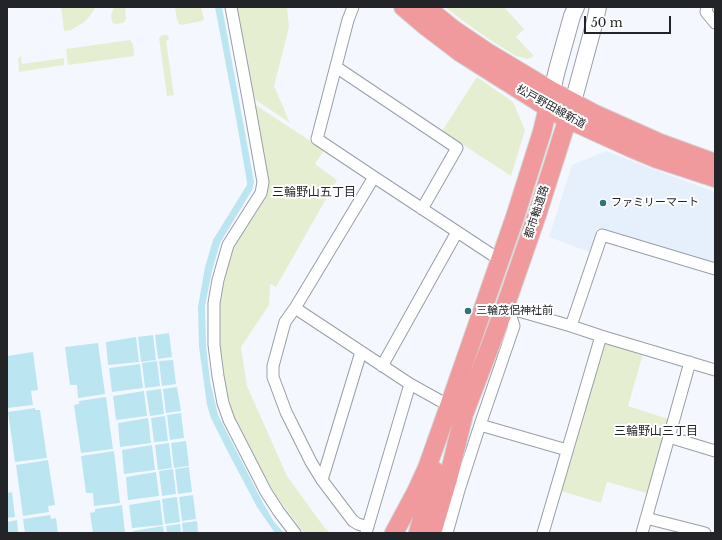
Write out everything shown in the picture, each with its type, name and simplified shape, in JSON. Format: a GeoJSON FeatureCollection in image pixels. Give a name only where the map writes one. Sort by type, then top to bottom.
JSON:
{"type":"FeatureCollection","features":[{"type":"Feature","properties":{"kind":"main road","name":"松戸野田線新道"},"geometry":{"type":"LineString","coordinates":[[403,7],[461,53],[550,100],[573,102],[660,143],[715,163]]}},
{"type":"Feature","properties":{"kind":"main road","name":"松戸野田線新道"},"geometry":{"type":"LineString","coordinates":[[426,7],[453,29],[532,80],[567,119],[633,149],[715,178]]}},
{"type":"Feature","properties":{"kind":"main road","name":"都市軸道路"},"geometry":{"type":"LineString","coordinates":[[457,410],[500,260],[540,139],[550,100]]}},
{"type":"Feature","properties":{"kind":"main road","name":"都市軸道路"},"geometry":{"type":"LineString","coordinates":[[457,410],[508,312],[573,102]]}},
{"type":"Feature","properties":{"kind":"main road"},"geometry":{"type":"LineString","coordinates":[[418,533],[427,502],[447,448],[457,410]]}},
{"type":"Feature","properties":{"kind":"main road"},"geometry":{"type":"LineString","coordinates":[[394,533],[457,410]]}},
{"type":"Feature","properties":{"kind":"main road"},"geometry":{"type":"LineString","coordinates":[[432,533],[448,479],[457,410]]}},
{"type":"Feature","properties":{"kind":"street"},"geometry":{"type":"LineString","coordinates":[[231,7],[263,182],[261,193],[228,245],[218,280],[214,302],[214,345],[223,403],[229,420],[266,492],[295,533]]}},
{"type":"Feature","properties":{"kind":"street"},"geometry":{"type":"LineString","coordinates":[[353,7],[348,20],[317,139],[500,260]]}},
{"type":"Feature","properties":{"kind":"street"},"geometry":{"type":"LineString","coordinates":[[550,100],[561,54],[576,7]]}},
{"type":"Feature","properties":{"kind":"street","name":"都市軸道路"},"geometry":{"type":"LineString","coordinates":[[573,102],[598,7]]}},
{"type":"Feature","properties":{"kind":"street"},"geometry":{"type":"LineString","coordinates":[[707,7],[706,12],[715,23]]}},
{"type":"Feature","properties":{"kind":"street"},"geometry":{"type":"LineString","coordinates":[[336,67],[457,148],[422,209]]}},
{"type":"Feature","properties":{"kind":"street"},"geometry":{"type":"LineString","coordinates":[[374,177],[286,322],[273,366],[273,377],[286,412],[311,462],[322,480],[353,521],[367,530],[410,384]]}},
{"type":"Feature","properties":{"kind":"street"},"geometry":{"type":"LineString","coordinates":[[382,366],[457,232]]}},
{"type":"Feature","properties":{"kind":"street"},"geometry":{"type":"LineString","coordinates":[[571,326],[602,235],[715,269]]}},
{"type":"Feature","properties":{"kind":"street"},"geometry":{"type":"LineString","coordinates":[[295,308],[410,384],[457,410]]}},
{"type":"Feature","properties":{"kind":"street"},"geometry":{"type":"LineString","coordinates":[[508,312],[571,326],[715,370]]}},
{"type":"Feature","properties":{"kind":"street"},"geometry":{"type":"LineString","coordinates":[[447,533],[480,425],[514,326],[508,312]]}},
{"type":"Feature","properties":{"kind":"street"},"geometry":{"type":"LineString","coordinates":[[543,533],[601,336]]}},
{"type":"Feature","properties":{"kind":"street"},"geometry":{"type":"LineString","coordinates":[[322,480],[361,352]]}},
{"type":"Feature","properties":{"kind":"street"},"geometry":{"type":"LineString","coordinates":[[642,533],[690,362]]}},
{"type":"Feature","properties":{"kind":"street"},"geometry":{"type":"LineString","coordinates":[[480,425],[567,450]]}},
{"type":"Feature","properties":{"kind":"street"},"geometry":{"type":"LineString","coordinates":[[669,437],[715,451]]}},
{"type":"Feature","properties":{"kind":"street"},"geometry":{"type":"LineString","coordinates":[[646,518],[705,533]]}},
{"type":"Feature","properties":{"kind":"shaded area"},"geometry":{"type":"Polygon","coordinates":[[[606,151],[715,192],[715,263],[597,228],[589,252],[549,237],[572,165],[606,151]]]}},
{"type":"Feature","properties":{"kind":"green space"},"geometry":{"type":"Polygon","coordinates":[[[61,7],[96,7],[83,23],[71,30],[64,31],[61,7]]]}},
{"type":"Feature","properties":{"kind":"green space"},"geometry":{"type":"Polygon","coordinates":[[[114,7],[125,7],[126,19],[123,23],[115,24],[112,22],[111,15],[114,7]]]}},
{"type":"Feature","properties":{"kind":"green space"},"geometry":{"type":"Polygon","coordinates":[[[175,7],[201,7],[204,19],[202,21],[181,25],[177,20],[175,7]]]}},
{"type":"Feature","properties":{"kind":"green space"},"geometry":{"type":"Polygon","coordinates":[[[235,7],[287,7],[289,27],[274,86],[290,123],[253,98],[235,7]]]}},
{"type":"Feature","properties":{"kind":"green space"},"geometry":{"type":"Polygon","coordinates":[[[445,7],[504,7],[524,29],[516,37],[534,56],[528,59],[516,56],[490,40],[445,7]]]}},
{"type":"Feature","properties":{"kind":"green space"},"geometry":{"type":"Polygon","coordinates":[[[162,35],[167,35],[169,40],[166,41],[174,95],[167,96],[159,38],[162,35]]]}},
{"type":"Feature","properties":{"kind":"green space"},"geometry":{"type":"Polygon","coordinates":[[[130,40],[133,44],[134,56],[68,65],[66,49],[130,40]]]}},
{"type":"Feature","properties":{"kind":"green space"},"geometry":{"type":"Polygon","coordinates":[[[21,56],[22,64],[64,58],[64,65],[19,72],[18,59],[21,56]]]}},
{"type":"Feature","properties":{"kind":"green space"},"geometry":{"type":"Polygon","coordinates":[[[477,77],[513,102],[525,130],[511,176],[442,131],[477,77]]]}},
{"type":"Feature","properties":{"kind":"green space"},"geometry":{"type":"Polygon","coordinates":[[[254,104],[324,150],[315,164],[337,180],[276,287],[270,284],[269,305],[241,347],[247,386],[287,476],[330,533],[304,533],[276,496],[234,419],[219,349],[218,317],[223,282],[232,248],[267,192],[268,182],[254,104]]]}},
{"type":"Feature","properties":{"kind":"green space"},"geometry":{"type":"Polygon","coordinates":[[[608,343],[643,354],[628,406],[668,419],[647,493],[607,482],[601,503],[561,491],[603,346],[608,343]]]}},
{"type":"Feature","properties":{"kind":"water"},"geometry":{"type":"Polygon","coordinates":[[[215,7],[222,7],[254,182],[252,190],[220,243],[212,271],[205,306],[206,346],[210,381],[218,415],[263,503],[274,522],[284,533],[275,533],[257,507],[211,418],[207,405],[199,347],[198,307],[205,267],[213,240],[247,185],[215,7]]]}},
{"type":"Feature","properties":{"kind":"water"},"geometry":{"type":"Polygon","coordinates":[[[169,333],[172,357],[158,359],[155,335],[169,333]]]}},
{"type":"Feature","properties":{"kind":"water"},"geometry":{"type":"Polygon","coordinates":[[[153,335],[156,360],[141,362],[138,337],[153,335]]]}},
{"type":"Feature","properties":{"kind":"water"},"geometry":{"type":"Polygon","coordinates":[[[136,337],[139,362],[108,365],[106,342],[136,337]]]}},
{"type":"Feature","properties":{"kind":"water"},"geometry":{"type":"Polygon","coordinates":[[[98,343],[105,394],[78,398],[77,385],[70,385],[65,347],[98,343]]]}},
{"type":"Feature","properties":{"kind":"water"},"geometry":{"type":"Polygon","coordinates":[[[33,352],[38,390],[31,391],[33,405],[7,408],[7,356],[33,352]]]}},
{"type":"Feature","properties":{"kind":"water"},"geometry":{"type":"Polygon","coordinates":[[[173,360],[176,384],[162,386],[159,361],[173,360]]]}},
{"type":"Feature","properties":{"kind":"water"},"geometry":{"type":"Polygon","coordinates":[[[157,361],[160,386],[145,388],[142,363],[157,361]]]}},
{"type":"Feature","properties":{"kind":"water"},"geometry":{"type":"Polygon","coordinates":[[[140,364],[143,388],[112,392],[109,368],[140,364]]]}},
{"type":"Feature","properties":{"kind":"water"},"geometry":{"type":"Polygon","coordinates":[[[177,387],[181,411],[166,413],[163,389],[177,387]]]}},
{"type":"Feature","properties":{"kind":"water"},"geometry":{"type":"Polygon","coordinates":[[[161,389],[164,414],[150,416],[146,391],[161,389]]]}},
{"type":"Feature","properties":{"kind":"water"},"geometry":{"type":"Polygon","coordinates":[[[144,391],[147,416],[116,420],[113,396],[144,391]]]}},
{"type":"Feature","properties":{"kind":"water"},"geometry":{"type":"Polygon","coordinates":[[[106,397],[113,449],[81,453],[74,405],[79,404],[79,401],[106,397]]]}},
{"type":"Feature","properties":{"kind":"water"},"geometry":{"type":"Polygon","coordinates":[[[35,408],[35,410],[40,410],[47,458],[15,462],[8,412],[35,408]]]}},
{"type":"Feature","properties":{"kind":"water"},"geometry":{"type":"Polygon","coordinates":[[[181,413],[184,438],[170,440],[167,415],[181,413]]]}},
{"type":"Feature","properties":{"kind":"water"},"geometry":{"type":"Polygon","coordinates":[[[165,416],[168,441],[154,442],[151,418],[165,416]]]}},
{"type":"Feature","properties":{"kind":"water"},"geometry":{"type":"Polygon","coordinates":[[[148,418],[151,443],[120,447],[118,423],[148,418]]]}},
{"type":"Feature","properties":{"kind":"water"},"geometry":{"type":"Polygon","coordinates":[[[186,441],[189,466],[174,468],[171,443],[186,441]]]}},
{"type":"Feature","properties":{"kind":"water"},"geometry":{"type":"Polygon","coordinates":[[[169,443],[172,468],[158,470],[155,445],[169,443]]]}},
{"type":"Feature","properties":{"kind":"water"},"geometry":{"type":"Polygon","coordinates":[[[152,445],[155,470],[124,474],[122,450],[152,445]]]}},
{"type":"Feature","properties":{"kind":"water"},"geometry":{"type":"Polygon","coordinates":[[[114,451],[120,503],[94,506],[93,493],[86,493],[81,456],[114,451]]]}},
{"type":"Feature","properties":{"kind":"water"},"geometry":{"type":"Polygon","coordinates":[[[48,460],[55,505],[48,506],[49,512],[23,516],[16,465],[48,460]]]}},
{"type":"Feature","properties":{"kind":"water"},"geometry":{"type":"Polygon","coordinates":[[[189,467],[192,492],[178,494],[175,469],[189,467]]]}},
{"type":"Feature","properties":{"kind":"water"},"geometry":{"type":"Polygon","coordinates":[[[173,469],[176,494],[162,496],[159,471],[173,469]]]}},
{"type":"Feature","properties":{"kind":"water"},"geometry":{"type":"Polygon","coordinates":[[[156,472],[159,496],[128,500],[126,477],[156,472]]]}},
{"type":"Feature","properties":{"kind":"water"},"geometry":{"type":"Polygon","coordinates":[[[12,492],[15,517],[7,518],[7,493],[12,492]]]}},
{"type":"Feature","properties":{"kind":"water"},"geometry":{"type":"Polygon","coordinates":[[[193,495],[196,519],[182,521],[179,497],[193,495]]]}},
{"type":"Feature","properties":{"kind":"water"},"geometry":{"type":"Polygon","coordinates":[[[177,497],[180,522],[165,524],[162,499],[177,497]]]}},
{"type":"Feature","properties":{"kind":"water"},"geometry":{"type":"Polygon","coordinates":[[[160,500],[163,525],[132,528],[129,505],[160,500]]]}},
{"type":"Feature","properties":{"kind":"water"},"geometry":{"type":"Polygon","coordinates":[[[122,505],[125,533],[93,533],[90,513],[95,512],[95,509],[122,505]]]}},
{"type":"Feature","properties":{"kind":"water"},"geometry":{"type":"Polygon","coordinates":[[[50,515],[51,519],[56,518],[58,533],[25,533],[23,519],[50,515]]]}},
{"type":"Feature","properties":{"kind":"water"},"geometry":{"type":"Polygon","coordinates":[[[17,520],[18,533],[7,533],[7,522],[17,520]]]}},
{"type":"Feature","properties":{"kind":"water"},"geometry":{"type":"Polygon","coordinates":[[[197,521],[198,533],[183,533],[182,523],[197,521]]]}},
{"type":"Feature","properties":{"kind":"water"},"geometry":{"type":"Polygon","coordinates":[[[180,524],[181,533],[167,533],[166,526],[180,524]]]}},
{"type":"Feature","properties":{"kind":"water"},"geometry":{"type":"Polygon","coordinates":[[[163,526],[164,533],[133,533],[133,531],[163,526]]]}},
{"type":"Feature","properties":{"kind":"place","name":"ファミリーマート"},"geometry":{"type":"Point","coordinates":[603,203]}},
{"type":"Feature","properties":{"kind":"place","name":"三輪茂侶神社前"},"geometry":{"type":"Point","coordinates":[468,311]}},
{"type":"Feature","properties":{"kind":"district","name":"三輪野山五丁目"},"geometry":{"type":"Point","coordinates":[314,193]}},
{"type":"Feature","properties":{"kind":"district","name":"三輪野山三丁目"},"geometry":{"type":"Point","coordinates":[656,432]}}]}
